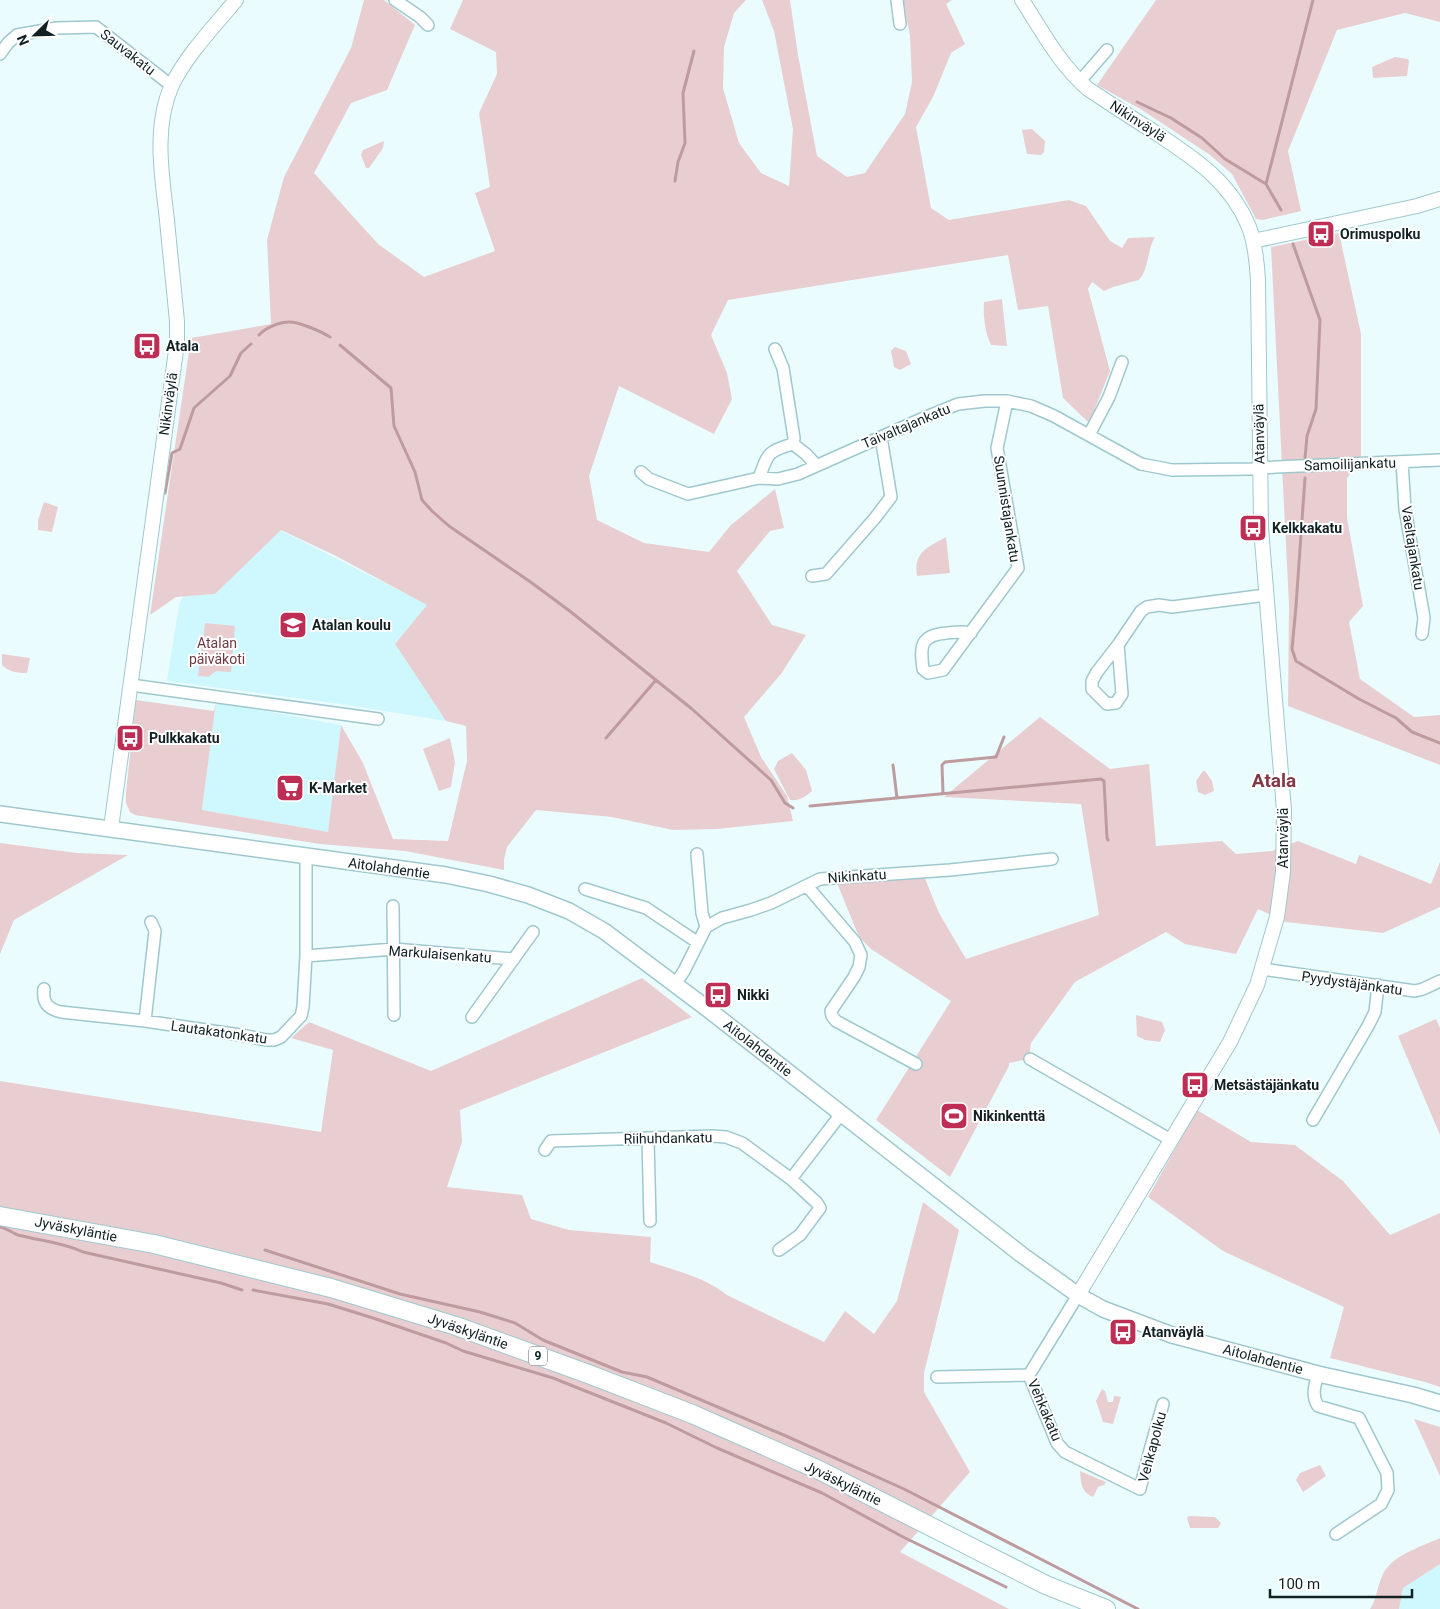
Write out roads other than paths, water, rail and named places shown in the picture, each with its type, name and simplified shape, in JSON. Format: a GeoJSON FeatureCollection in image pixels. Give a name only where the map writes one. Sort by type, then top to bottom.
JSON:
{"type":"FeatureCollection","features":[{"type":"Feature","properties":{"kind":"highway","name":"Jyväskyläntie"},"geometry":{"type":"LineString","coordinates":[[0,1216],[163,1246],[331,1288],[456,1326],[592,1375],[692,1414],[819,1470],[1046,1584]]}},
{"type":"Feature","properties":{"kind":"highway","name":"9"},"geometry":{"type":"LineString","coordinates":[[1046,1584],[1083,1609]]}},
{"type":"Feature","properties":{"kind":"highway","name":"9"},"geometry":{"type":"LineString","coordinates":[[1046,1584],[1106,1609]]}},
{"type":"Feature","properties":{"kind":"main road","name":"Aitolahdentie"},"geometry":{"type":"LineString","coordinates":[[0,814],[446,875],[528,894],[559,906],[616,939],[1022,1255],[1078,1295],[1114,1314],[1172,1334],[1318,1374],[1440,1403]]}},
{"type":"Feature","properties":{"kind":"street","name":"Nikinväylä"},"geometry":{"type":"LineString","coordinates":[[111,828],[177,342],[177,322],[160,146],[163,118],[172,86],[194,51],[236,0]]}},
{"type":"Feature","properties":{"kind":"street"},"geometry":{"type":"LineString","coordinates":[[395,0],[420,17],[428,25]]}},
{"type":"Feature","properties":{"kind":"street"},"geometry":{"type":"LineString","coordinates":[[897,0],[900,24]]}},
{"type":"Feature","properties":{"kind":"street","name":"Nikinväylä"},"geometry":{"type":"LineString","coordinates":[[1022,0],[1061,61],[1080,81],[1100,97],[1207,168],[1232,196],[1249,228],[1253,240]]}},
{"type":"Feature","properties":{"kind":"street","name":"Sauvakatu"},"geometry":{"type":"LineString","coordinates":[[0,54],[17,35],[57,28],[96,27],[172,86]]}},
{"type":"Feature","properties":{"kind":"street"},"geometry":{"type":"LineString","coordinates":[[1080,81],[1107,50]]}},
{"type":"Feature","properties":{"kind":"street"},"geometry":{"type":"LineString","coordinates":[[1253,240],[1417,206],[1440,199]]}},
{"type":"Feature","properties":{"kind":"street","name":"Atanväylä"},"geometry":{"type":"LineString","coordinates":[[1078,1295],[1230,1042],[1244,1014],[1262,969],[1277,917],[1283,872],[1284,800],[1261,528],[1258,280],[1253,240]]}},
{"type":"Feature","properties":{"kind":"street"},"geometry":{"type":"LineString","coordinates":[[775,349],[783,368],[794,438],[793,444]]}},
{"type":"Feature","properties":{"kind":"street"},"geometry":{"type":"LineString","coordinates":[[1089,435],[1109,396],[1122,362]]}},
{"type":"Feature","properties":{"kind":"street","name":"Taivaltajankatu"},"geometry":{"type":"LineString","coordinates":[[641,472],[649,479],[688,494],[759,478],[778,479],[798,474],[958,404],[985,401],[1007,401],[1031,406],[1054,416],[1141,464],[1172,470],[1259,468]]}},
{"type":"Feature","properties":{"kind":"street","name":"Suunnistajankatu"},"geometry":{"type":"LineString","coordinates":[[971,633],[963,631],[934,634],[925,641],[921,652],[924,669],[928,673],[943,670],[971,633],[1018,568],[997,448],[1007,401]]}},
{"type":"Feature","properties":{"kind":"street"},"geometry":{"type":"LineString","coordinates":[[812,576],[826,574],[891,497],[881,437]]}},
{"type":"Feature","properties":{"kind":"street"},"geometry":{"type":"LineString","coordinates":[[793,444],[816,465]]}},
{"type":"Feature","properties":{"kind":"street"},"geometry":{"type":"LineString","coordinates":[[759,478],[766,458],[776,449],[793,444]]}},
{"type":"Feature","properties":{"kind":"street","name":"Samoilijankatu"},"geometry":{"type":"LineString","coordinates":[[1259,468],[1440,460]]}},
{"type":"Feature","properties":{"kind":"street","name":"Vaeltajankatu"},"geometry":{"type":"LineString","coordinates":[[1402,462],[1405,509],[1424,618],[1422,634]]}},
{"type":"Feature","properties":{"kind":"street"},"geometry":{"type":"LineString","coordinates":[[1118,646],[1122,694],[1116,703],[1107,704],[1092,689],[1092,682],[1097,672],[1118,646],[1137,617],[1147,607],[1159,605],[1172,607],[1266,595]]}},
{"type":"Feature","properties":{"kind":"street"},"geometry":{"type":"LineString","coordinates":[[131,685],[378,719]]}},
{"type":"Feature","properties":{"kind":"street"},"geometry":{"type":"LineString","coordinates":[[675,984],[684,971],[706,927],[702,913],[697,854]]}},
{"type":"Feature","properties":{"kind":"street","name":"Lautakatonkatu"},"geometry":{"type":"LineString","coordinates":[[44,989],[44,1002],[52,1010],[123,1020],[145,1021],[266,1040],[274,1040],[281,1037],[301,1016],[303,1007],[306,956],[306,857]]}},
{"type":"Feature","properties":{"kind":"street","name":"Nikinkatu"},"geometry":{"type":"LineString","coordinates":[[706,927],[722,918],[771,903],[820,879],[950,870],[1052,859]]}},
{"type":"Feature","properties":{"kind":"street"},"geometry":{"type":"LineString","coordinates":[[806,886],[855,942],[861,955],[859,967],[832,1011],[832,1016],[836,1021],[916,1064]]}},
{"type":"Feature","properties":{"kind":"street"},"geometry":{"type":"LineString","coordinates":[[585,889],[646,908],[697,942]]}},
{"type":"Feature","properties":{"kind":"street"},"geometry":{"type":"LineString","coordinates":[[393,906],[394,1015]]}},
{"type":"Feature","properties":{"kind":"street"},"geometry":{"type":"LineString","coordinates":[[145,1021],[155,931],[151,922]]}},
{"type":"Feature","properties":{"kind":"street"},"geometry":{"type":"LineString","coordinates":[[472,1017],[533,932]]}},
{"type":"Feature","properties":{"kind":"street","name":"Markulaisenkatu"},"geometry":{"type":"LineString","coordinates":[[306,956],[394,949],[514,959]]}},
{"type":"Feature","properties":{"kind":"street","name":"Pyydystäjänkatu"},"geometry":{"type":"LineString","coordinates":[[1262,969],[1272,972],[1415,991],[1440,981]]}},
{"type":"Feature","properties":{"kind":"street"},"geometry":{"type":"LineString","coordinates":[[1313,1120],[1357,1047],[1371,1019],[1374,1012],[1378,985]]}},
{"type":"Feature","properties":{"kind":"street"},"geometry":{"type":"LineString","coordinates":[[1030,1059],[1171,1140]]}},
{"type":"Feature","properties":{"kind":"street"},"geometry":{"type":"LineString","coordinates":[[791,1179],[841,1114]]}},
{"type":"Feature","properties":{"kind":"street","name":"Riihuhdankatu"},"geometry":{"type":"LineString","coordinates":[[545,1150],[551,1141],[712,1136],[742,1143],[791,1179],[817,1202],[820,1208],[800,1236],[779,1250]]}},
{"type":"Feature","properties":{"kind":"street"},"geometry":{"type":"LineString","coordinates":[[648,1139],[650,1221]]}},
{"type":"Feature","properties":{"kind":"street","name":"Vehkakatu"},"geometry":{"type":"LineString","coordinates":[[1078,1295],[1029,1375],[1057,1443],[1064,1452],[1140,1489]]}},
{"type":"Feature","properties":{"kind":"street"},"geometry":{"type":"LineString","coordinates":[[1318,1374],[1313,1394],[1314,1400],[1318,1406],[1359,1418],[1387,1473],[1389,1484],[1381,1504],[1336,1534]]}},
{"type":"Feature","properties":{"kind":"street"},"geometry":{"type":"LineString","coordinates":[[937,1377],[1029,1375]]}},
{"type":"Feature","properties":{"kind":"street","name":"Vehkapolku"},"geometry":{"type":"LineString","coordinates":[[1140,1489],[1164,1404]]}},
{"type":"Feature","properties":{"kind":"waterway"},"geometry":{"type":"LineString","coordinates":[[1266,184],[1313,0]]}},
{"type":"Feature","properties":{"kind":"waterway"},"geometry":{"type":"LineString","coordinates":[[675,181],[678,162],[685,143],[683,93],[694,51]]}},
{"type":"Feature","properties":{"kind":"waterway"},"geometry":{"type":"LineString","coordinates":[[1137,102],[1171,118],[1202,138],[1225,159],[1266,184],[1281,210]]}},
{"type":"Feature","properties":{"kind":"waterway"},"geometry":{"type":"LineString","coordinates":[[1293,244],[1320,320],[1316,409],[1307,436],[1305,458]]}},
{"type":"Feature","properties":{"kind":"waterway"},"geometry":{"type":"LineString","coordinates":[[259,335],[273,326],[292,322],[304,325],[330,337]]}},
{"type":"Feature","properties":{"kind":"waterway"},"geometry":{"type":"LineString","coordinates":[[165,493],[172,453],[180,449],[194,408],[230,376],[241,353],[251,344]]}},
{"type":"Feature","properties":{"kind":"waterway"},"geometry":{"type":"LineString","coordinates":[[340,345],[391,388],[394,426],[415,472],[422,500],[432,511],[449,526],[571,612],[692,709],[771,780],[785,803],[793,808]]}},
{"type":"Feature","properties":{"kind":"waterway"},"geometry":{"type":"LineString","coordinates":[[1305,478],[1292,649],[1296,661],[1359,699],[1396,718],[1412,732],[1440,743]]}},
{"type":"Feature","properties":{"kind":"waterway"},"geometry":{"type":"LineString","coordinates":[[606,738],[656,680]]}},
{"type":"Feature","properties":{"kind":"waterway"},"geometry":{"type":"LineString","coordinates":[[943,793],[942,765],[945,762],[996,757],[1004,737]]}},
{"type":"Feature","properties":{"kind":"waterway"},"geometry":{"type":"LineString","coordinates":[[893,765],[897,798]]}},
{"type":"Feature","properties":{"kind":"waterway"},"geometry":{"type":"LineString","coordinates":[[810,806],[1101,779],[1104,781],[1108,840]]}},
{"type":"Feature","properties":{"kind":"waterway"},"geometry":{"type":"LineString","coordinates":[[0,1227],[18,1235],[59,1244],[83,1252],[221,1283],[242,1290]]}},
{"type":"Feature","properties":{"kind":"waterway"},"geometry":{"type":"LineString","coordinates":[[265,1250],[400,1294],[480,1312],[515,1323],[543,1340],[622,1372],[647,1377],[904,1489],[1138,1609]]}},
{"type":"Feature","properties":{"kind":"waterway"},"geometry":{"type":"LineString","coordinates":[[253,1290],[328,1304],[446,1343],[463,1351],[553,1378],[666,1423],[717,1448],[822,1493],[903,1537],[1006,1587]]}},
{"type":"Feature","properties":{"kind":"place","name":"Orimuspolku"},"geometry":{"type":"Point","coordinates":[1321,234]}},
{"type":"Feature","properties":{"kind":"place","name":"Atala"},"geometry":{"type":"Point","coordinates":[147,346]}},
{"type":"Feature","properties":{"kind":"place","name":"Kelkkakatu"},"geometry":{"type":"Point","coordinates":[1253,528]}},
{"type":"Feature","properties":{"kind":"place","name":"Atalan koulu"},"geometry":{"type":"Point","coordinates":[293,625]}},
{"type":"Feature","properties":{"kind":"place","name":"Pulkkakatu"},"geometry":{"type":"Point","coordinates":[130,738]}},
{"type":"Feature","properties":{"kind":"place","name":"K-Market"},"geometry":{"type":"Point","coordinates":[290,788]}},
{"type":"Feature","properties":{"kind":"place","name":"Nikki"},"geometry":{"type":"Point","coordinates":[718,995]}},
{"type":"Feature","properties":{"kind":"place","name":"Metsästäjänkatu"},"geometry":{"type":"Point","coordinates":[1195,1085]}},
{"type":"Feature","properties":{"kind":"place","name":"Nikinkenttä"},"geometry":{"type":"Point","coordinates":[954,1116]}},
{"type":"Feature","properties":{"kind":"place","name":"Atanväylä"},"geometry":{"type":"Point","coordinates":[1123,1332]}},
{"type":"Feature","properties":{"kind":"district","name":"Atala"},"geometry":{"type":"Point","coordinates":[1274,780]}},
{"type":"Feature","properties":{"kind":"park label","name":"Atalan päiväkoti"},"geometry":{"type":"Point","coordinates":[217,652]}}]}
